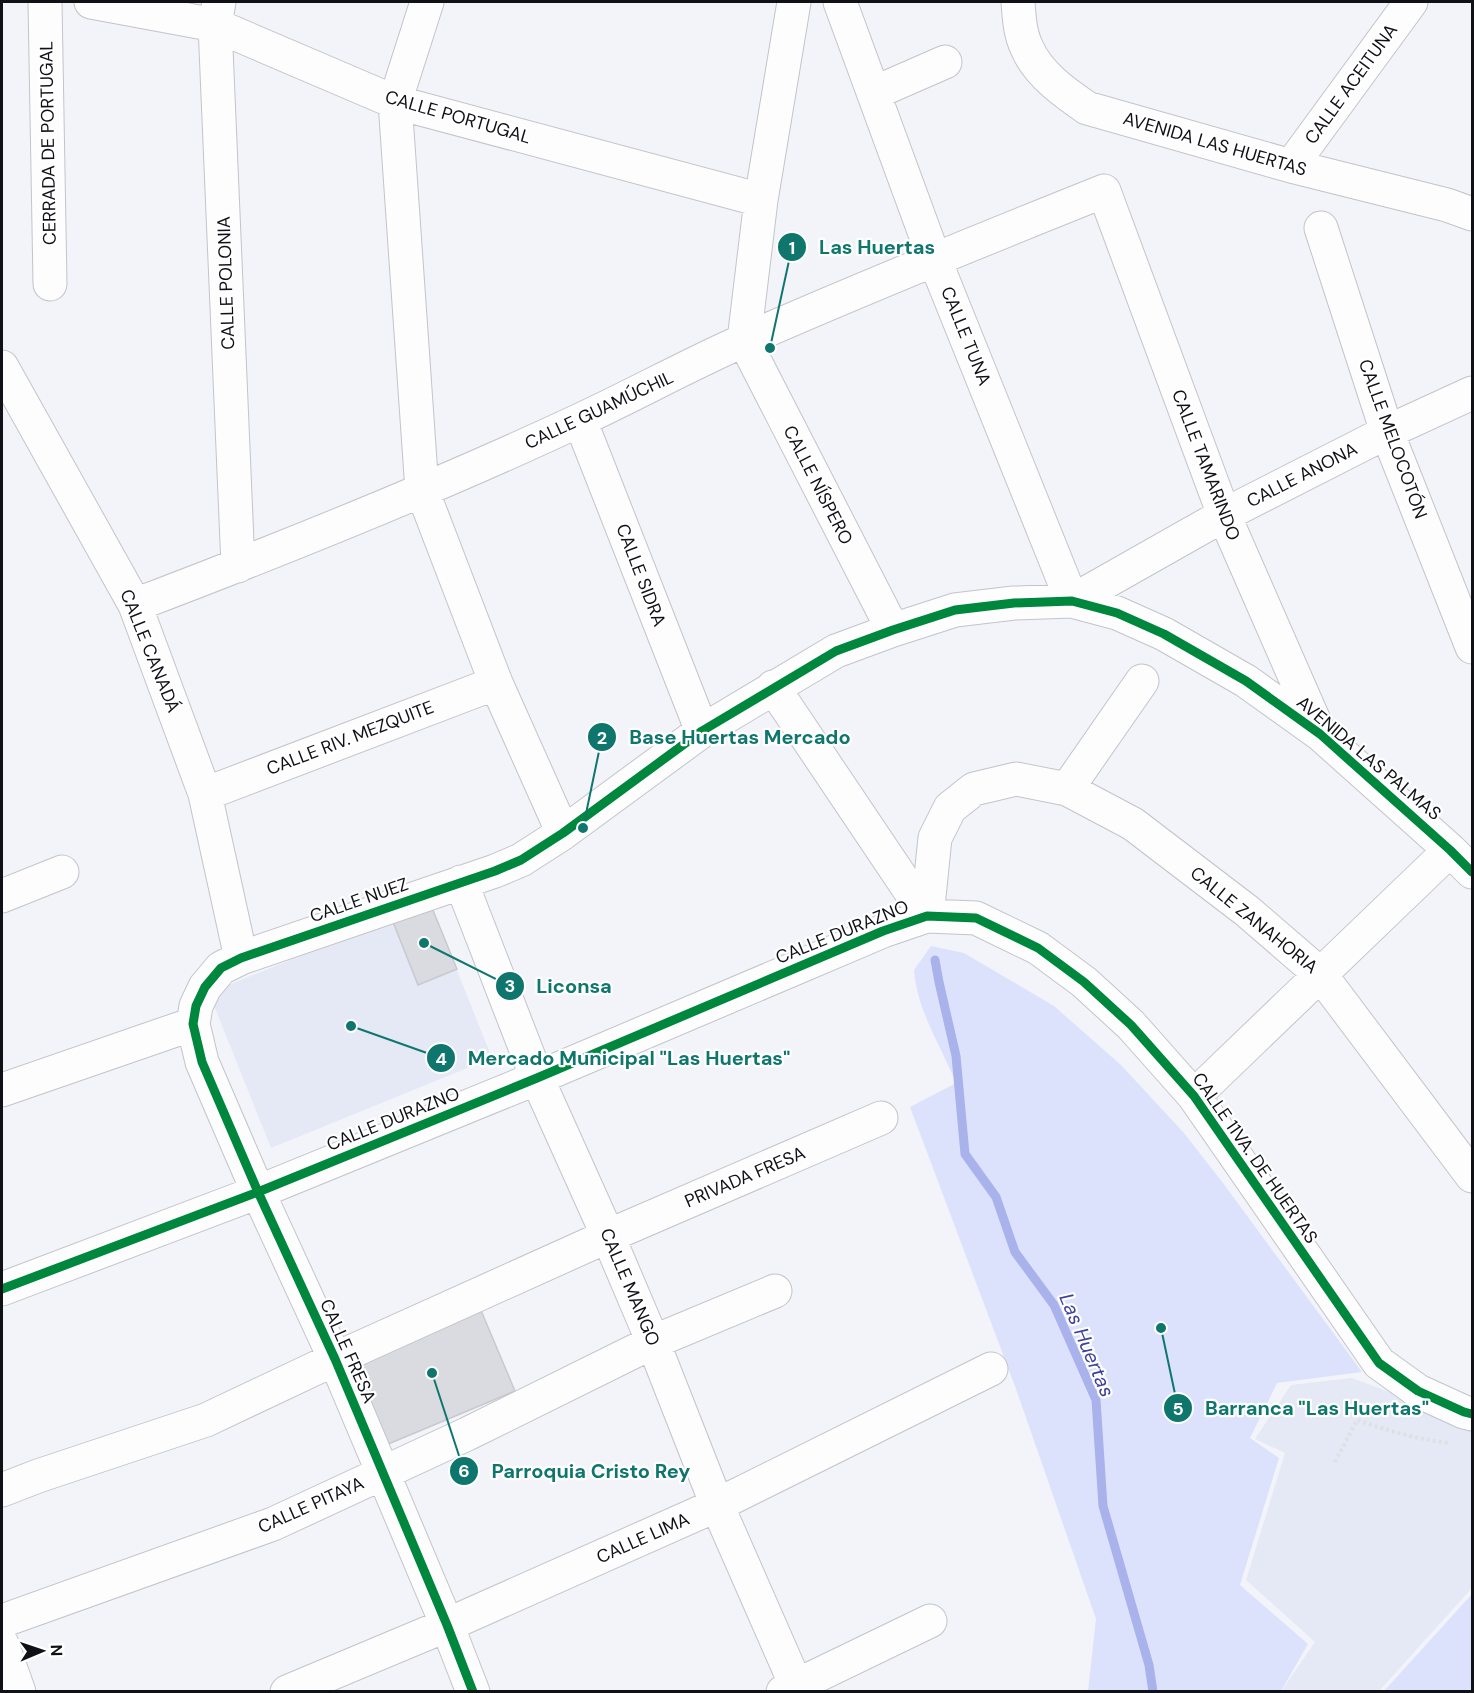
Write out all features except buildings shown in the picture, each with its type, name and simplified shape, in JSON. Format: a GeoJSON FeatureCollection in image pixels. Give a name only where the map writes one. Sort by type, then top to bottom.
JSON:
{"type":"FeatureCollection","features":[{"type":"Feature","properties":{"kind":"street","name":"CERRADA DE PORTUGAL"},"geometry":{"type":"LineString","coordinates":[[45,2],[50,284]]}},
{"type":"Feature","properties":{"kind":"street","name":"CALLE PORTUGAL"},"geometry":{"type":"LineString","coordinates":[[91,2],[217,13],[394,102],[761,200]]}},
{"type":"Feature","properties":{"kind":"street"},"geometry":{"type":"LineString","coordinates":[[427,2],[394,102],[422,490],[496,683],[563,833]]}},
{"type":"Feature","properties":{"kind":"street"},"geometry":{"type":"LineString","coordinates":[[744,340],[761,200],[794,2]]}},
{"type":"Feature","properties":{"kind":"street","name":"CALLE TUNA"},"geometry":{"type":"LineString","coordinates":[[840,2],[934,258],[1072,601]]}},
{"type":"Feature","properties":{"kind":"street","name":"AVENIDA LAS HUERTAS"},"geometry":{"type":"LineString","coordinates":[[1018,2],[1020,24],[1027,49],[1044,73],[1065,93],[1087,108],[1291,166],[1447,205],[1473,214]]}},
{"type":"Feature","properties":{"kind":"street","name":"CALLE ACEITUNA"},"geometry":{"type":"LineString","coordinates":[[1291,166],[1411,2]]}},
{"type":"Feature","properties":{"kind":"street","name":"CALLE POLONIA"},"geometry":{"type":"LineString","coordinates":[[217,13],[238,566]]}},
{"type":"Feature","properties":{"kind":"street"},"geometry":{"type":"LineString","coordinates":[[874,93],[945,62]]}},
{"type":"Feature","properties":{"kind":"street","name":"CALLE GUAMÚCHIL"},"geometry":{"type":"LineString","coordinates":[[135,605],[238,566],[422,490],[580,420],[744,340],[934,258],[1104,191]]}},
{"type":"Feature","properties":{"kind":"street","name":"CALLE TAMARINDO"},"geometry":{"type":"LineString","coordinates":[[1104,191],[1224,515],[1320,734]]}},
{"type":"Feature","properties":{"kind":"street","name":"CALLE MELOCOTÓN"},"geometry":{"type":"LineString","coordinates":[[1321,228],[1387,432],[1473,647]]}},
{"type":"Feature","properties":{"kind":"street","name":"CALLE NÍSPERO"},"geometry":{"type":"LineString","coordinates":[[744,340],[893,630]]}},
{"type":"Feature","properties":{"kind":"street","name":"CALLE CANADÁ"},"geometry":{"type":"LineString","coordinates":[[2,367],[135,605],[205,794],[241,958]]}},
{"type":"Feature","properties":{"kind":"street","name":"CALLE ANONA"},"geometry":{"type":"LineString","coordinates":[[1072,601],[1224,515],[1387,432],[1473,393]]}},
{"type":"Feature","properties":{"kind":"street","name":"CALLE SIDRA"},"geometry":{"type":"LineString","coordinates":[[580,420],[702,731]]}},
{"type":"Feature","properties":{"kind":"street","name":"AVENIDA LAS PALMAS"},"geometry":{"type":"LineString","coordinates":[[563,833],[702,731],[836,651],[955,610],[1014,603],[1072,601],[1117,613],[1164,634],[1246,681],[1320,734],[1461,861]]}},
{"type":"Feature","properties":{"kind":"street"},"geometry":{"type":"LineString","coordinates":[[1067,789],[1142,681]]}},
{"type":"Feature","properties":{"kind":"street","name":"CALLE RIV. MEZQUITE"},"geometry":{"type":"LineString","coordinates":[[205,794],[496,683]]}},
{"type":"Feature","properties":{"kind":"street"},"geometry":{"type":"LineString","coordinates":[[773,687],[927,916]]}},
{"type":"Feature","properties":{"kind":"street","name":"CALLE DURAZNO"},"geometry":{"type":"LineString","coordinates":[[2,1289],[258,1192],[537,1078],[883,931],[927,916],[935,838],[950,808],[974,789],[1016,779],[1067,789]]}},
{"type":"Feature","properties":{"kind":"street","name":"CALLE ZANAHORIA"},"geometry":{"type":"LineString","coordinates":[[1067,789],[1133,825],[1247,910],[1320,974],[1473,1176]]}},
{"type":"Feature","properties":{"kind":"street","name":"CALLE NUEZ"},"geometry":{"type":"LineString","coordinates":[[194,1024],[196,1006],[205,987],[221,968],[241,958],[495,871],[521,860],[563,833]]}},
{"type":"Feature","properties":{"kind":"street"},"geometry":{"type":"LineString","coordinates":[[1194,1096],[1320,974],[1461,861]]}},
{"type":"Feature","properties":{"kind":"street"},"geometry":{"type":"LineString","coordinates":[[2,896],[62,872]]}},
{"type":"Feature","properties":{"kind":"street","name":"CALLE MANGO"},"geometry":{"type":"LineString","coordinates":[[461,882],[537,1078],[653,1342],[793,1690]]}},
{"type":"Feature","properties":{"kind":"street","name":"CALLE 11VA. DE HUERTAS"},"geometry":{"type":"LineString","coordinates":[[927,916],[976,918],[1038,948],[1084,982],[1131,1026],[1194,1096],[1379,1364],[1418,1391],[1473,1414]]}},
{"type":"Feature","properties":{"kind":"street"},"geometry":{"type":"LineString","coordinates":[[2,1090],[194,1024]]}},
{"type":"Feature","properties":{"kind":"street","name":"CALLE FRESA"},"geometry":{"type":"LineString","coordinates":[[194,1024],[202,1062],[258,1192],[335,1359],[473,1692]]}},
{"type":"Feature","properties":{"kind":"street","name":"PRIVADA FRESA"},"geometry":{"type":"LineString","coordinates":[[608,1236],[881,1118]]}},
{"type":"Feature","properties":{"kind":"street","name":"CALLE FRESA"},"geometry":{"type":"LineString","coordinates":[[2,1490],[206,1420],[608,1236]]}},
{"type":"Feature","properties":{"kind":"street","name":"CALLE PITAYA"},"geometry":{"type":"LineString","coordinates":[[2,1622],[273,1524],[467,1434],[653,1342],[775,1291]]}},
{"type":"Feature","properties":{"kind":"street","name":"CALLE LIMA"},"geometry":{"type":"LineString","coordinates":[[287,1692],[447,1625],[717,1505],[991,1369]]}},
{"type":"Feature","properties":{"kind":"street"},"geometry":{"type":"LineString","coordinates":[[793,1690],[930,1621]]}},
{"type":"Feature","properties":{"kind":"street"},"geometry":{"type":"LineString","coordinates":[[2,1644],[19,1692]]}},
{"type":"Feature","properties":{"kind":"path"},"geometry":{"type":"LineString","coordinates":[[1335,1462],[1357,1420],[1385,1430],[1431,1441],[1452,1443]]}},
{"type":"Feature","properties":{"kind":"shaded area"},"geometry":{"type":"Polygon","coordinates":[[[430,903],[492,1058],[271,1148],[209,993],[430,903]]]}},
{"type":"Feature","properties":{"kind":"shaded area"},"geometry":{"type":"Polygon","coordinates":[[[931,946],[964,953],[1054,1006],[1121,1065],[1184,1133],[1362,1372],[1277,1383],[1250,1438],[1279,1458],[1240,1585],[1308,1644],[1281,1691],[1088,1691],[1096,1619],[1016,1389],[910,1107],[956,1083],[930,1028],[916,985],[914,970],[931,946]]]}},
{"type":"Feature","properties":{"kind":"shaded area"},"geometry":{"type":"Polygon","coordinates":[[[1352,1378],[1472,1423],[1472,1588],[1379,1691],[1285,1692],[1282,1690],[1315,1642],[1246,1580],[1285,1453],[1255,1439],[1291,1385],[1352,1378]]]}},
{"type":"Feature","properties":{"kind":"shaded area"},"geometry":{"type":"Polygon","coordinates":[[[1472,1594],[1472,1691],[1384,1691],[1472,1594]]]}},
{"type":"Feature","properties":{"kind":"waterway","name":"Las Huertas"},"geometry":{"type":"LineString","coordinates":[[935,960],[956,1056],[965,1154],[996,1197],[1015,1252],[1054,1305],[1096,1400],[1103,1506],[1149,1665],[1153,1692]]}},
{"type":"Feature","properties":{"kind":"cycle path"},"geometry":{"type":"LineString","coordinates":[[473,1692],[335,1359],[258,1192],[202,1062],[193,1024],[196,1006],[205,987],[221,968],[241,958],[521,860],[563,833],[702,731],[836,651],[955,610],[1014,603],[1072,601],[1117,613],[1164,634],[1246,681],[1320,734],[1472,872]]}},
{"type":"Feature","properties":{"kind":"cycle path"},"geometry":{"type":"LineString","coordinates":[[2,1289],[258,1192],[537,1078],[883,931],[927,916],[976,918],[1038,948],[1084,982],[1131,1025],[1194,1096],[1379,1363],[1418,1391],[1472,1414]]}},
{"type":"Feature","properties":{"kind":"place","name":"Las Huertas"},"geometry":{"type":"Point","coordinates":[770,348]}},
{"type":"Feature","properties":{"kind":"place","name":"Base Huertas Mercado"},"geometry":{"type":"Point","coordinates":[583,828]}},
{"type":"Feature","properties":{"kind":"place","name":"Liconsa"},"geometry":{"type":"Point","coordinates":[424,943]}},
{"type":"Feature","properties":{"kind":"place","name":"Mercado Municipal \"Las Huertas\""},"geometry":{"type":"Point","coordinates":[351,1026]}},
{"type":"Feature","properties":{"kind":"place","name":"Barranca \"Las Huertas\""},"geometry":{"type":"Point","coordinates":[1161,1328]}},
{"type":"Feature","properties":{"kind":"place","name":"Parroquia Cristo Rey"},"geometry":{"type":"Point","coordinates":[432,1373]}}]}
